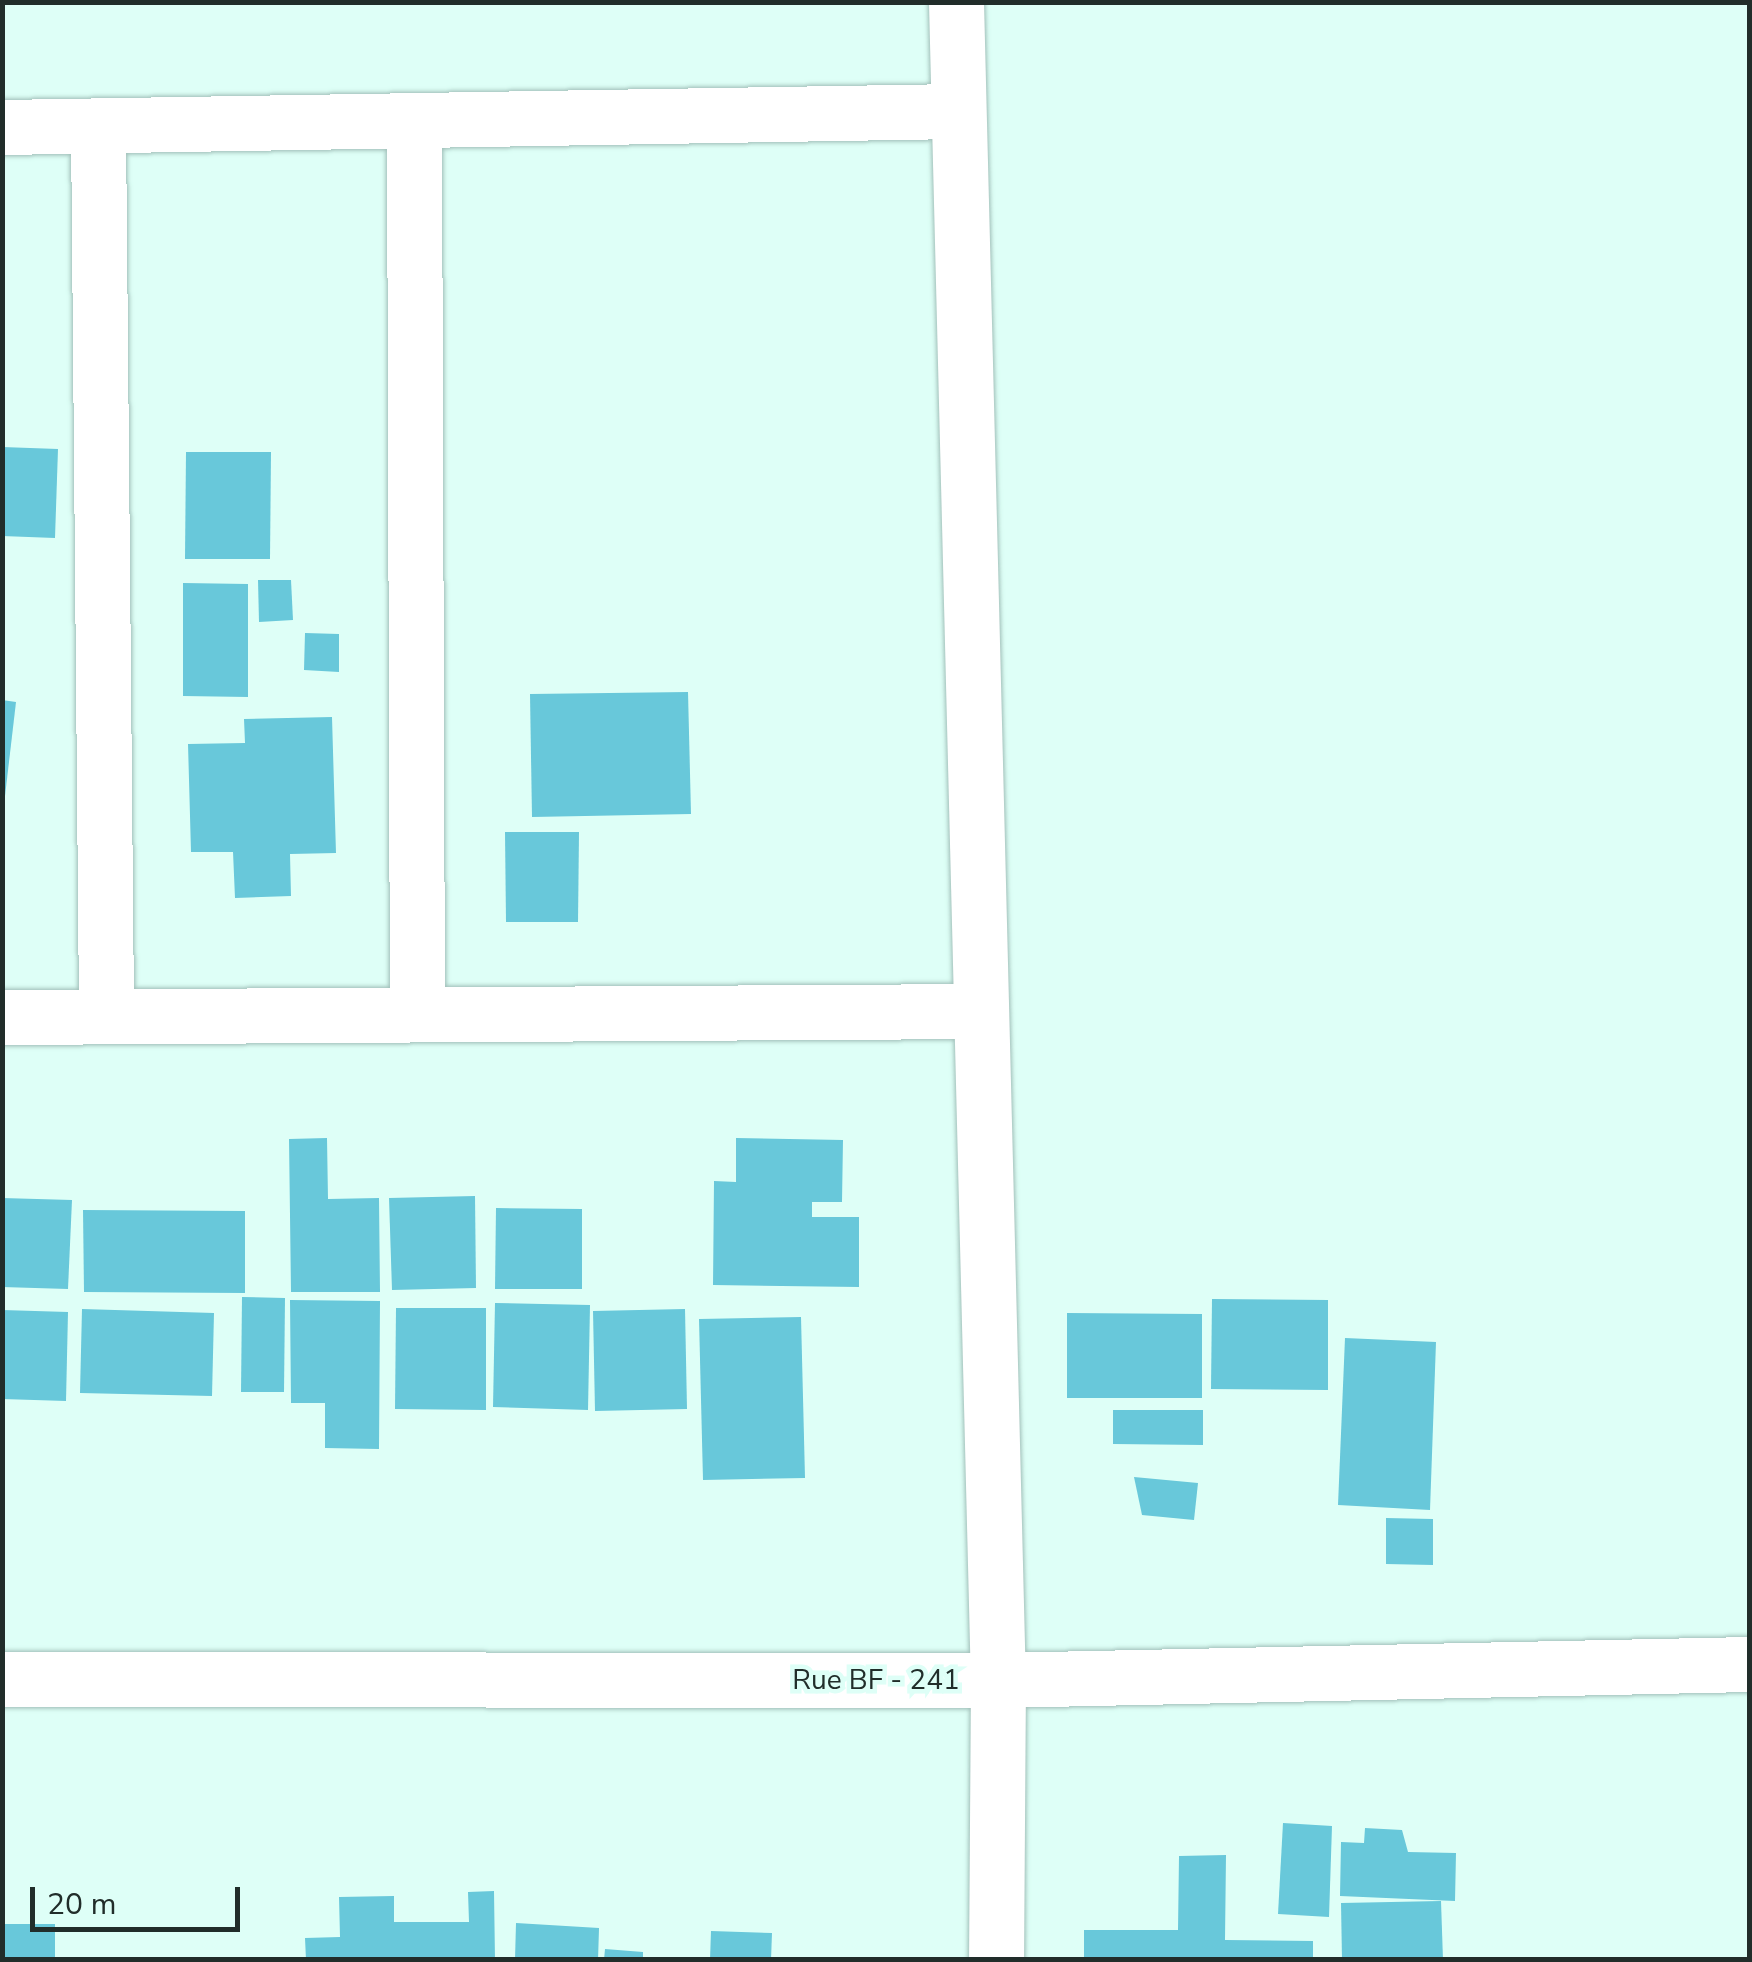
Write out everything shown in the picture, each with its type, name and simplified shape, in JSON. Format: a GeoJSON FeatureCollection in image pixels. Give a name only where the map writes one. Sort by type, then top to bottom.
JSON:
{"type":"FeatureCollection","features":[{"type":"Feature","properties":{"kind":"street"},"geometry":{"type":"LineString","coordinates":[[956,2],[998,1680],[996,1960]]}},
{"type":"Feature","properties":{"kind":"street"},"geometry":{"type":"LineString","coordinates":[[2,127],[414,124],[958,111]]}},
{"type":"Feature","properties":{"kind":"street"},"geometry":{"type":"LineString","coordinates":[[414,124],[417,1014]]}},
{"type":"Feature","properties":{"kind":"street"},"geometry":{"type":"LineString","coordinates":[[98,126],[106,1015]]}},
{"type":"Feature","properties":{"kind":"street"},"geometry":{"type":"LineString","coordinates":[[2,1017],[981,1011]]}},
{"type":"Feature","properties":{"kind":"street","name":"Rue BF - 241"},"geometry":{"type":"LineString","coordinates":[[2,1678],[998,1680],[1750,1664]]}},
{"type":"Feature","properties":{"kind":"building"},"geometry":{"type":"Polygon","coordinates":[[[2,447],[58,449],[55,538],[2,536],[2,447]]]}},
{"type":"Feature","properties":{"kind":"building"},"geometry":{"type":"Polygon","coordinates":[[[186,452],[271,452],[270,559],[185,559],[186,452]]]}},
{"type":"Feature","properties":{"kind":"building"},"geometry":{"type":"Polygon","coordinates":[[[258,580],[291,580],[293,620],[259,622],[258,580]]]}},
{"type":"Feature","properties":{"kind":"building"},"geometry":{"type":"Polygon","coordinates":[[[183,583],[248,584],[248,697],[183,696],[183,583]]]}},
{"type":"Feature","properties":{"kind":"building"},"geometry":{"type":"Polygon","coordinates":[[[305,633],[339,634],[339,672],[304,670],[305,633]]]}},
{"type":"Feature","properties":{"kind":"building"},"geometry":{"type":"Polygon","coordinates":[[[688,692],[691,814],[532,817],[530,694],[688,692]]]}},
{"type":"Feature","properties":{"kind":"building"},"geometry":{"type":"Polygon","coordinates":[[[2,700],[16,702],[5,796],[2,796],[2,700]]]}},
{"type":"Feature","properties":{"kind":"building"},"geometry":{"type":"Polygon","coordinates":[[[332,717],[336,853],[290,854],[291,896],[235,898],[233,852],[191,852],[188,744],[245,743],[244,719],[332,717]]]}},
{"type":"Feature","properties":{"kind":"building"},"geometry":{"type":"Polygon","coordinates":[[[505,832],[579,832],[578,922],[506,922],[505,832]]]}},
{"type":"Feature","properties":{"kind":"building"},"geometry":{"type":"Polygon","coordinates":[[[327,1138],[328,1199],[379,1198],[380,1292],[291,1292],[289,1139],[327,1138]]]}},
{"type":"Feature","properties":{"kind":"building"},"geometry":{"type":"Polygon","coordinates":[[[736,1138],[843,1140],[842,1202],[812,1202],[812,1217],[859,1217],[859,1287],[713,1285],[714,1181],[736,1182],[736,1138]]]}},
{"type":"Feature","properties":{"kind":"building"},"geometry":{"type":"Polygon","coordinates":[[[475,1196],[476,1288],[392,1290],[389,1198],[475,1196]]]}},
{"type":"Feature","properties":{"kind":"building"},"geometry":{"type":"Polygon","coordinates":[[[2,1198],[72,1200],[68,1289],[2,1287],[2,1198]]]}},
{"type":"Feature","properties":{"kind":"building"},"geometry":{"type":"Polygon","coordinates":[[[496,1208],[582,1209],[582,1289],[495,1289],[496,1208]]]}},
{"type":"Feature","properties":{"kind":"building"},"geometry":{"type":"Polygon","coordinates":[[[83,1210],[245,1211],[245,1293],[84,1292],[83,1210]]]}},
{"type":"Feature","properties":{"kind":"building"},"geometry":{"type":"Polygon","coordinates":[[[242,1297],[285,1298],[284,1392],[241,1392],[242,1297]]]}},
{"type":"Feature","properties":{"kind":"building"},"geometry":{"type":"Polygon","coordinates":[[[1212,1299],[1328,1300],[1328,1390],[1211,1389],[1212,1299]]]}},
{"type":"Feature","properties":{"kind":"building"},"geometry":{"type":"Polygon","coordinates":[[[290,1300],[380,1301],[379,1449],[325,1448],[325,1403],[291,1403],[290,1300]]]}},
{"type":"Feature","properties":{"kind":"building"},"geometry":{"type":"Polygon","coordinates":[[[495,1303],[590,1305],[588,1410],[493,1407],[495,1303]]]}},
{"type":"Feature","properties":{"kind":"building"},"geometry":{"type":"Polygon","coordinates":[[[396,1308],[486,1308],[486,1410],[395,1409],[396,1308]]]}},
{"type":"Feature","properties":{"kind":"building"},"geometry":{"type":"Polygon","coordinates":[[[82,1309],[214,1313],[212,1396],[80,1393],[82,1309]]]}},
{"type":"Feature","properties":{"kind":"building"},"geometry":{"type":"Polygon","coordinates":[[[685,1309],[687,1409],[595,1411],[593,1311],[685,1309]]]}},
{"type":"Feature","properties":{"kind":"building"},"geometry":{"type":"Polygon","coordinates":[[[2,1310],[68,1312],[66,1401],[2,1399],[2,1310]]]}},
{"type":"Feature","properties":{"kind":"building"},"geometry":{"type":"Polygon","coordinates":[[[1067,1313],[1202,1314],[1202,1398],[1067,1398],[1067,1313]]]}},
{"type":"Feature","properties":{"kind":"building"},"geometry":{"type":"Polygon","coordinates":[[[801,1317],[805,1478],[703,1480],[699,1319],[801,1317]]]}},
{"type":"Feature","properties":{"kind":"building"},"geometry":{"type":"Polygon","coordinates":[[[1345,1338],[1436,1342],[1430,1510],[1338,1505],[1345,1338]]]}},
{"type":"Feature","properties":{"kind":"building"},"geometry":{"type":"Polygon","coordinates":[[[1113,1410],[1203,1410],[1203,1445],[1113,1444],[1113,1410]]]}},
{"type":"Feature","properties":{"kind":"building"},"geometry":{"type":"Polygon","coordinates":[[[1134,1477],[1198,1483],[1194,1520],[1142,1515],[1134,1477]]]}},
{"type":"Feature","properties":{"kind":"building"},"geometry":{"type":"Polygon","coordinates":[[[1386,1518],[1433,1519],[1433,1565],[1386,1564],[1386,1518]]]}},
{"type":"Feature","properties":{"kind":"building"},"geometry":{"type":"Polygon","coordinates":[[[1283,1823],[1332,1826],[1329,1917],[1278,1914],[1283,1823]]]}},
{"type":"Feature","properties":{"kind":"building"},"geometry":{"type":"Polygon","coordinates":[[[1365,1828],[1402,1830],[1408,1852],[1456,1853],[1455,1901],[1340,1896],[1341,1842],[1364,1843],[1365,1828]]]}},
{"type":"Feature","properties":{"kind":"building"},"geometry":{"type":"Polygon","coordinates":[[[1226,1855],[1225,1940],[1313,1941],[1313,1960],[1084,1960],[1084,1930],[1178,1930],[1179,1856],[1226,1855]]]}},
{"type":"Feature","properties":{"kind":"building"},"geometry":{"type":"Polygon","coordinates":[[[494,1891],[495,1960],[306,1960],[305,1938],[340,1937],[339,1897],[394,1896],[394,1922],[469,1922],[468,1892],[494,1891]]]}},
{"type":"Feature","properties":{"kind":"building"},"geometry":{"type":"Polygon","coordinates":[[[1441,1901],[1443,1960],[1342,1960],[1341,1903],[1441,1901]]]}},
{"type":"Feature","properties":{"kind":"building"},"geometry":{"type":"Polygon","coordinates":[[[516,1923],[599,1928],[598,1960],[515,1960],[516,1923]]]}},
{"type":"Feature","properties":{"kind":"building"},"geometry":{"type":"Polygon","coordinates":[[[2,1924],[55,1924],[55,1960],[2,1960],[2,1924]]]}},
{"type":"Feature","properties":{"kind":"building"},"geometry":{"type":"Polygon","coordinates":[[[711,1931],[772,1933],[771,1960],[710,1960],[711,1931]]]}},
{"type":"Feature","properties":{"kind":"building"},"geometry":{"type":"Polygon","coordinates":[[[605,1949],[643,1952],[643,1960],[604,1960],[605,1949]]]}}]}
